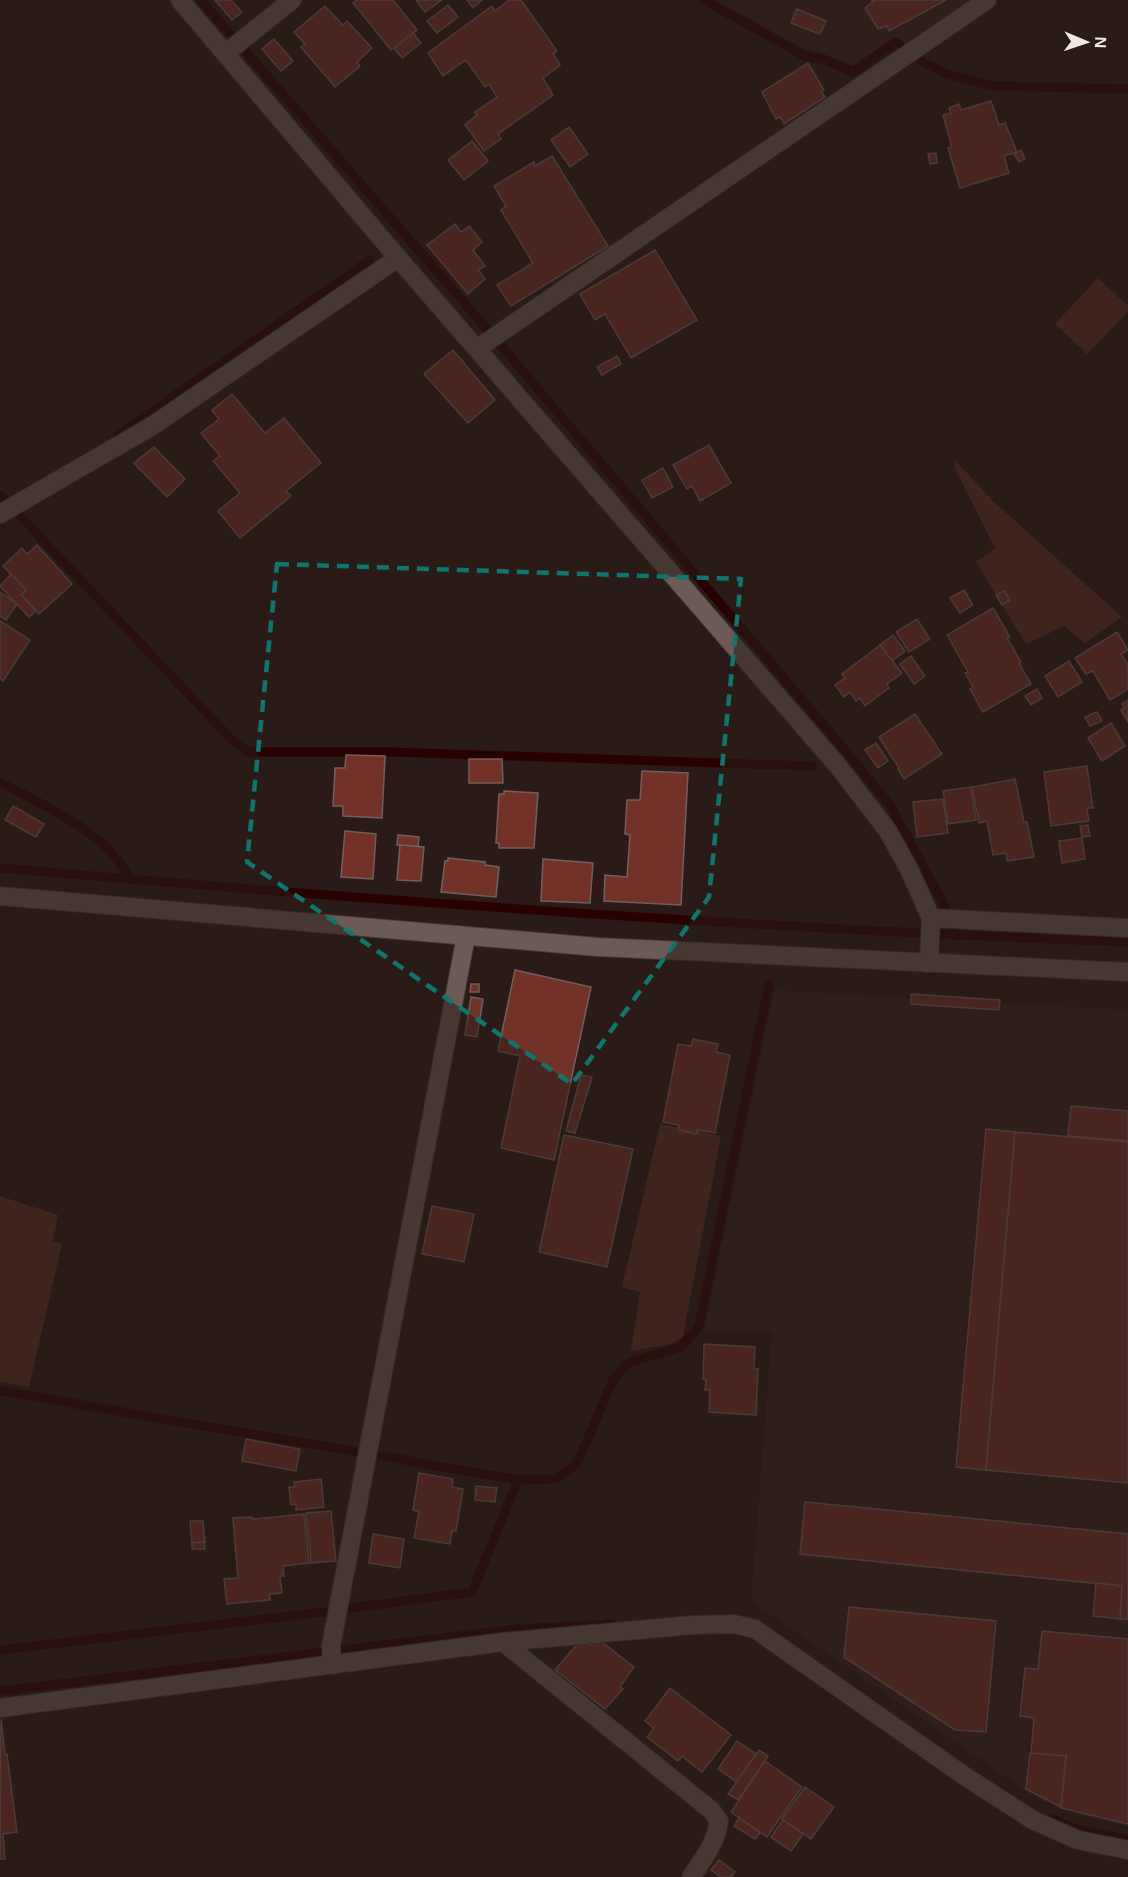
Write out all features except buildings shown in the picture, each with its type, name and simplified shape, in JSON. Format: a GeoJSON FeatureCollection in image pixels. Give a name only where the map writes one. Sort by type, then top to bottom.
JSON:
{"type":"FeatureCollection","features":[{"type":"Feature","properties":{"kind":"street"},"geometry":{"type":"LineString","coordinates":[[180,0],[235,46],[398,258],[489,340],[838,766],[888,831],[940,920]]}},
{"type":"Feature","properties":{"kind":"street"},"geometry":{"type":"LineString","coordinates":[[235,46],[292,0]]}},
{"type":"Feature","properties":{"kind":"street"},"geometry":{"type":"LineString","coordinates":[[489,340],[987,0]]}},
{"type":"Feature","properties":{"kind":"street"},"geometry":{"type":"LineString","coordinates":[[0,514],[152,426],[398,258]]}},
{"type":"Feature","properties":{"kind":"street"},"geometry":{"type":"LineString","coordinates":[[0,896],[598,946],[1128,972]]}},
{"type":"Feature","properties":{"kind":"street"},"geometry":{"type":"LineString","coordinates":[[940,920],[1128,928]]}},
{"type":"Feature","properties":{"kind":"street"},"geometry":{"type":"LineString","coordinates":[[929,963],[930,944],[940,920]]}},
{"type":"Feature","properties":{"kind":"street"},"geometry":{"type":"LineString","coordinates":[[331,1656],[466,936]]}},
{"type":"Feature","properties":{"kind":"street"},"geometry":{"type":"LineString","coordinates":[[0,1708],[331,1656],[693,1625],[734,1624],[755,1629],[966,1777],[1033,1820],[1078,1840],[1128,1850]]}},
{"type":"Feature","properties":{"kind":"street"},"geometry":{"type":"LineString","coordinates":[[503,1642],[711,1810],[719,1821],[717,1831],[708,1852],[691,1877]]}},
{"type":"Feature","properties":{"kind":"highlighted area"},"geometry":{"type":"Polygon","coordinates":[[[277,564],[741,579],[709,897],[572,1084],[247,862],[277,564]]]}},
{"type":"Feature","properties":{"kind":"shaded area"},"geometry":{"type":"Polygon","coordinates":[[[715,0],[974,0],[909,45],[896,37],[853,65],[800,46],[715,0]]]}},
{"type":"Feature","properties":{"kind":"shaded area"},"geometry":{"type":"Polygon","coordinates":[[[1098,278],[1128,306],[1128,312],[1087,354],[1055,324],[1098,278]]]}},
{"type":"Feature","properties":{"kind":"shaded area"},"geometry":{"type":"Polygon","coordinates":[[[956,461],[993,501],[1122,617],[1085,643],[1064,626],[1026,644],[976,562],[995,548],[954,467],[956,461]]]}},
{"type":"Feature","properties":{"kind":"shaded area"},"geometry":{"type":"Polygon","coordinates":[[[774,990],[1128,1010],[1128,1826],[1073,1814],[1038,1799],[751,1601],[772,1331],[704,1331],[774,990]]]}},
{"type":"Feature","properties":{"kind":"shaded area"},"geometry":{"type":"Polygon","coordinates":[[[660,1124],[721,1136],[683,1336],[672,1344],[631,1351],[640,1292],[622,1287],[660,1124]]]}},
{"type":"Feature","properties":{"kind":"shaded area"},"geometry":{"type":"Polygon","coordinates":[[[0,1196],[58,1215],[53,1241],[62,1244],[29,1387],[0,1382],[0,1196]]]}},
{"type":"Feature","properties":{"kind":"waterway"},"geometry":{"type":"LineString","coordinates":[[201,0],[481,322],[890,805],[948,912],[956,936]]}},
{"type":"Feature","properties":{"kind":"waterway"},"geometry":{"type":"LineString","coordinates":[[704,0],[805,56],[823,59],[853,72],[896,42],[900,45]]}},
{"type":"Feature","properties":{"kind":"waterway"},"geometry":{"type":"LineString","coordinates":[[921,61],[947,74],[992,86],[1128,89]]}},
{"type":"Feature","properties":{"kind":"waterway"},"geometry":{"type":"LineString","coordinates":[[117,436],[370,260]]}},
{"type":"Feature","properties":{"kind":"waterway"},"geometry":{"type":"LineString","coordinates":[[0,495],[3,498]]}},
{"type":"Feature","properties":{"kind":"waterway"},"geometry":{"type":"LineString","coordinates":[[21,517],[233,741],[248,752],[392,752],[812,766]]}},
{"type":"Feature","properties":{"kind":"waterway"},"geometry":{"type":"LineString","coordinates":[[0,782],[55,811],[91,834],[120,863],[130,880]]}},
{"type":"Feature","properties":{"kind":"waterway"},"geometry":{"type":"LineString","coordinates":[[0,868],[282,892],[564,912],[846,929],[1128,942]]}},
{"type":"Feature","properties":{"kind":"waterway"},"geometry":{"type":"LineString","coordinates":[[376,1455],[518,1480],[555,1479],[577,1464],[613,1380],[628,1363],[681,1347],[699,1326],[769,984]]}},
{"type":"Feature","properties":{"kind":"waterway"},"geometry":{"type":"LineString","coordinates":[[0,1391],[358,1452]]}},
{"type":"Feature","properties":{"kind":"waterway"},"geometry":{"type":"LineString","coordinates":[[351,1608],[472,1592],[518,1480]]}},
{"type":"Feature","properties":{"kind":"waterway"},"geometry":{"type":"LineString","coordinates":[[0,1650],[325,1612]]}},
{"type":"Feature","properties":{"kind":"waterway"},"geometry":{"type":"LineString","coordinates":[[0,1691],[516,1629],[612,1624]]}},
{"type":"Feature","properties":{"kind":"waterway"},"geometry":{"type":"LineString","coordinates":[[1053,1819],[1076,1829],[1128,1840]]}}]}
